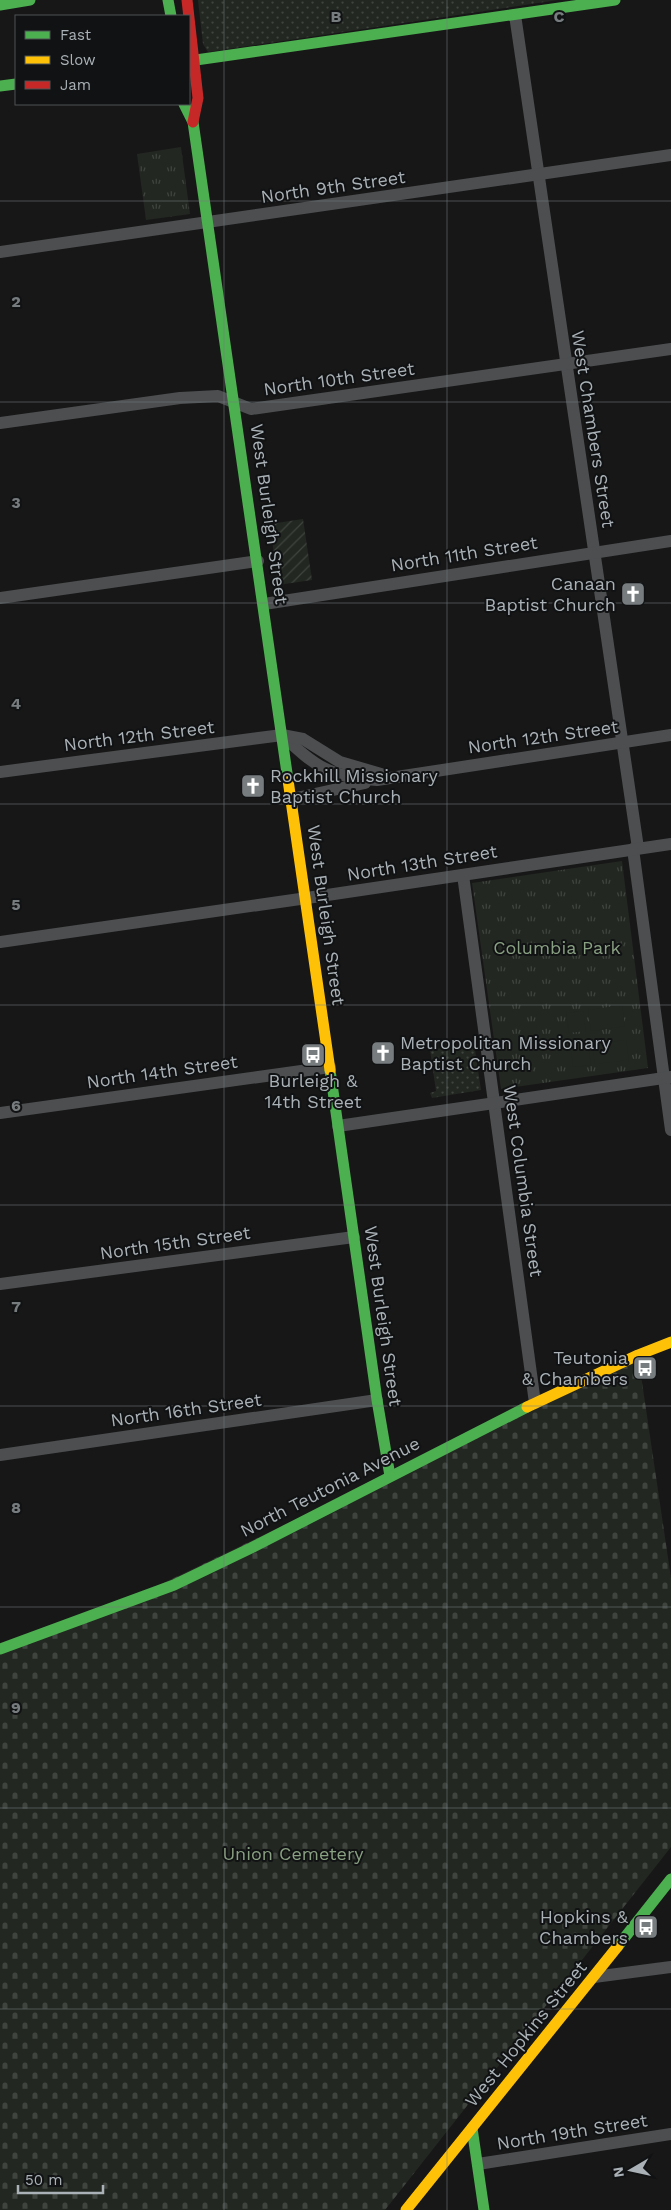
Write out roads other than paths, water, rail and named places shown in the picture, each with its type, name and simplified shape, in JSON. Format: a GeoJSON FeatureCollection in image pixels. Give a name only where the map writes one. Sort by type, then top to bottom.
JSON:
{"type":"FeatureCollection","features":[{"type":"Feature","properties":{"kind":"main road"},"geometry":{"type":"LineString","coordinates":[[0,5],[30,0]]}},
{"type":"Feature","properties":{"kind":"main road"},"geometry":{"type":"LineString","coordinates":[[168,0],[170,15]]}},
{"type":"Feature","properties":{"kind":"main road","name":"West Burleigh Street"},"geometry":{"type":"LineString","coordinates":[[188,0],[189,15]]}},
{"type":"Feature","properties":{"kind":"main road"},"geometry":{"type":"LineString","coordinates":[[192,61],[615,0]]}},
{"type":"Feature","properties":{"kind":"main road","name":"West Burleigh Street"},"geometry":{"type":"LineString","coordinates":[[190,29],[192,61],[198,98],[193,122]]}},
{"type":"Feature","properties":{"kind":"main road"},"geometry":{"type":"LineString","coordinates":[[0,86],[15,84]]}},
{"type":"Feature","properties":{"kind":"main road","name":"West Burleigh Street"},"geometry":{"type":"LineString","coordinates":[[184,105],[193,122],[209,223],[307,898],[377,1400],[390,1476]]}},
{"type":"Feature","properties":{"kind":"main road","name":"North Teutonia Avenue"},"geometry":{"type":"LineString","coordinates":[[0,1649],[174,1585],[535,1403],[638,1355],[671,1342]]}},
{"type":"Feature","properties":{"kind":"main road","name":"West Hopkins Street"},"geometry":{"type":"LineString","coordinates":[[406,2210],[594,1978],[671,1879]]}},
{"type":"Feature","properties":{"kind":"main road"},"geometry":{"type":"LineString","coordinates":[[472,2128],[484,2210]]}},
{"type":"Feature","properties":{"kind":"street","name":"West Chambers Street"},"geometry":{"type":"LineString","coordinates":[[515,15],[624,742],[636,848],[667,1077],[671,1130]]}},
{"type":"Feature","properties":{"kind":"street","name":"North 9th Street"},"geometry":{"type":"LineString","coordinates":[[0,252],[671,155]]}},
{"type":"Feature","properties":{"kind":"street","name":"North 10th Street"},"geometry":{"type":"LineString","coordinates":[[0,423],[180,398],[218,396],[251,409],[671,349]]}},
{"type":"Feature","properties":{"kind":"street","name":"North 11th Street"},"geometry":{"type":"LineString","coordinates":[[264,604],[594,551],[671,541]]}},
{"type":"Feature","properties":{"kind":"street"},"geometry":{"type":"LineString","coordinates":[[0,598],[258,560]]}},
{"type":"Feature","properties":{"kind":"street","name":"North 12th Street"},"geometry":{"type":"LineString","coordinates":[[282,735],[308,760],[326,771],[354,779],[377,780],[671,736]]}},
{"type":"Feature","properties":{"kind":"street","name":"North 12th Street"},"geometry":{"type":"LineString","coordinates":[[0,772],[282,735],[302,739],[340,762],[365,771],[391,777]]}},
{"type":"Feature","properties":{"kind":"street"},"geometry":{"type":"LineString","coordinates":[[292,799],[377,780]]}},
{"type":"Feature","properties":{"kind":"street","name":"North 13th Street"},"geometry":{"type":"LineString","coordinates":[[0,942],[671,844]]}},
{"type":"Feature","properties":{"kind":"street","name":"West Columbia Street"},"geometry":{"type":"LineString","coordinates":[[463,875],[535,1403]]}},
{"type":"Feature","properties":{"kind":"street","name":"North 14th Street"},"geometry":{"type":"LineString","coordinates":[[0,1112],[330,1066]]}},
{"type":"Feature","properties":{"kind":"street"},"geometry":{"type":"LineString","coordinates":[[338,1126],[667,1077]]}},
{"type":"Feature","properties":{"kind":"street","name":"North 15th Street"},"geometry":{"type":"LineString","coordinates":[[0,1284],[354,1237]]}},
{"type":"Feature","properties":{"kind":"street","name":"North 16th Street"},"geometry":{"type":"LineString","coordinates":[[0,1455],[377,1400]]}},
{"type":"Feature","properties":{"kind":"street"},"geometry":{"type":"LineString","coordinates":[[594,1978],[671,1967]]}},
{"type":"Feature","properties":{"kind":"street","name":"North 19th Street"},"geometry":{"type":"LineString","coordinates":[[478,2164],[671,2134]]}},
{"type":"Feature","properties":{"kind":"place","name":"Canaan Baptist Church"},"geometry":{"type":"Point","coordinates":[633,594]}},
{"type":"Feature","properties":{"kind":"place","name":"Rockhill Missionary Baptist Church"},"geometry":{"type":"Point","coordinates":[253,786]}},
{"type":"Feature","properties":{"kind":"place","name":"Metropolitan Missionary Baptist Church"},"geometry":{"type":"Point","coordinates":[383,1053]}},
{"type":"Feature","properties":{"kind":"place","name":"Burleigh & 14th Street"},"geometry":{"type":"Point","coordinates":[313,1055]}},
{"type":"Feature","properties":{"kind":"place","name":"Teutonia & Chambers"},"geometry":{"type":"Point","coordinates":[645,1368]}},
{"type":"Feature","properties":{"kind":"place","name":"Hopkins & Chambers"},"geometry":{"type":"Point","coordinates":[646,1927]}},
{"type":"Feature","properties":{"kind":"park label","name":"Columbia Park"},"geometry":{"type":"Point","coordinates":[557,948]}},
{"type":"Feature","properties":{"kind":"park label","name":"Union Cemetery"},"geometry":{"type":"Point","coordinates":[293,1854]}}]}
